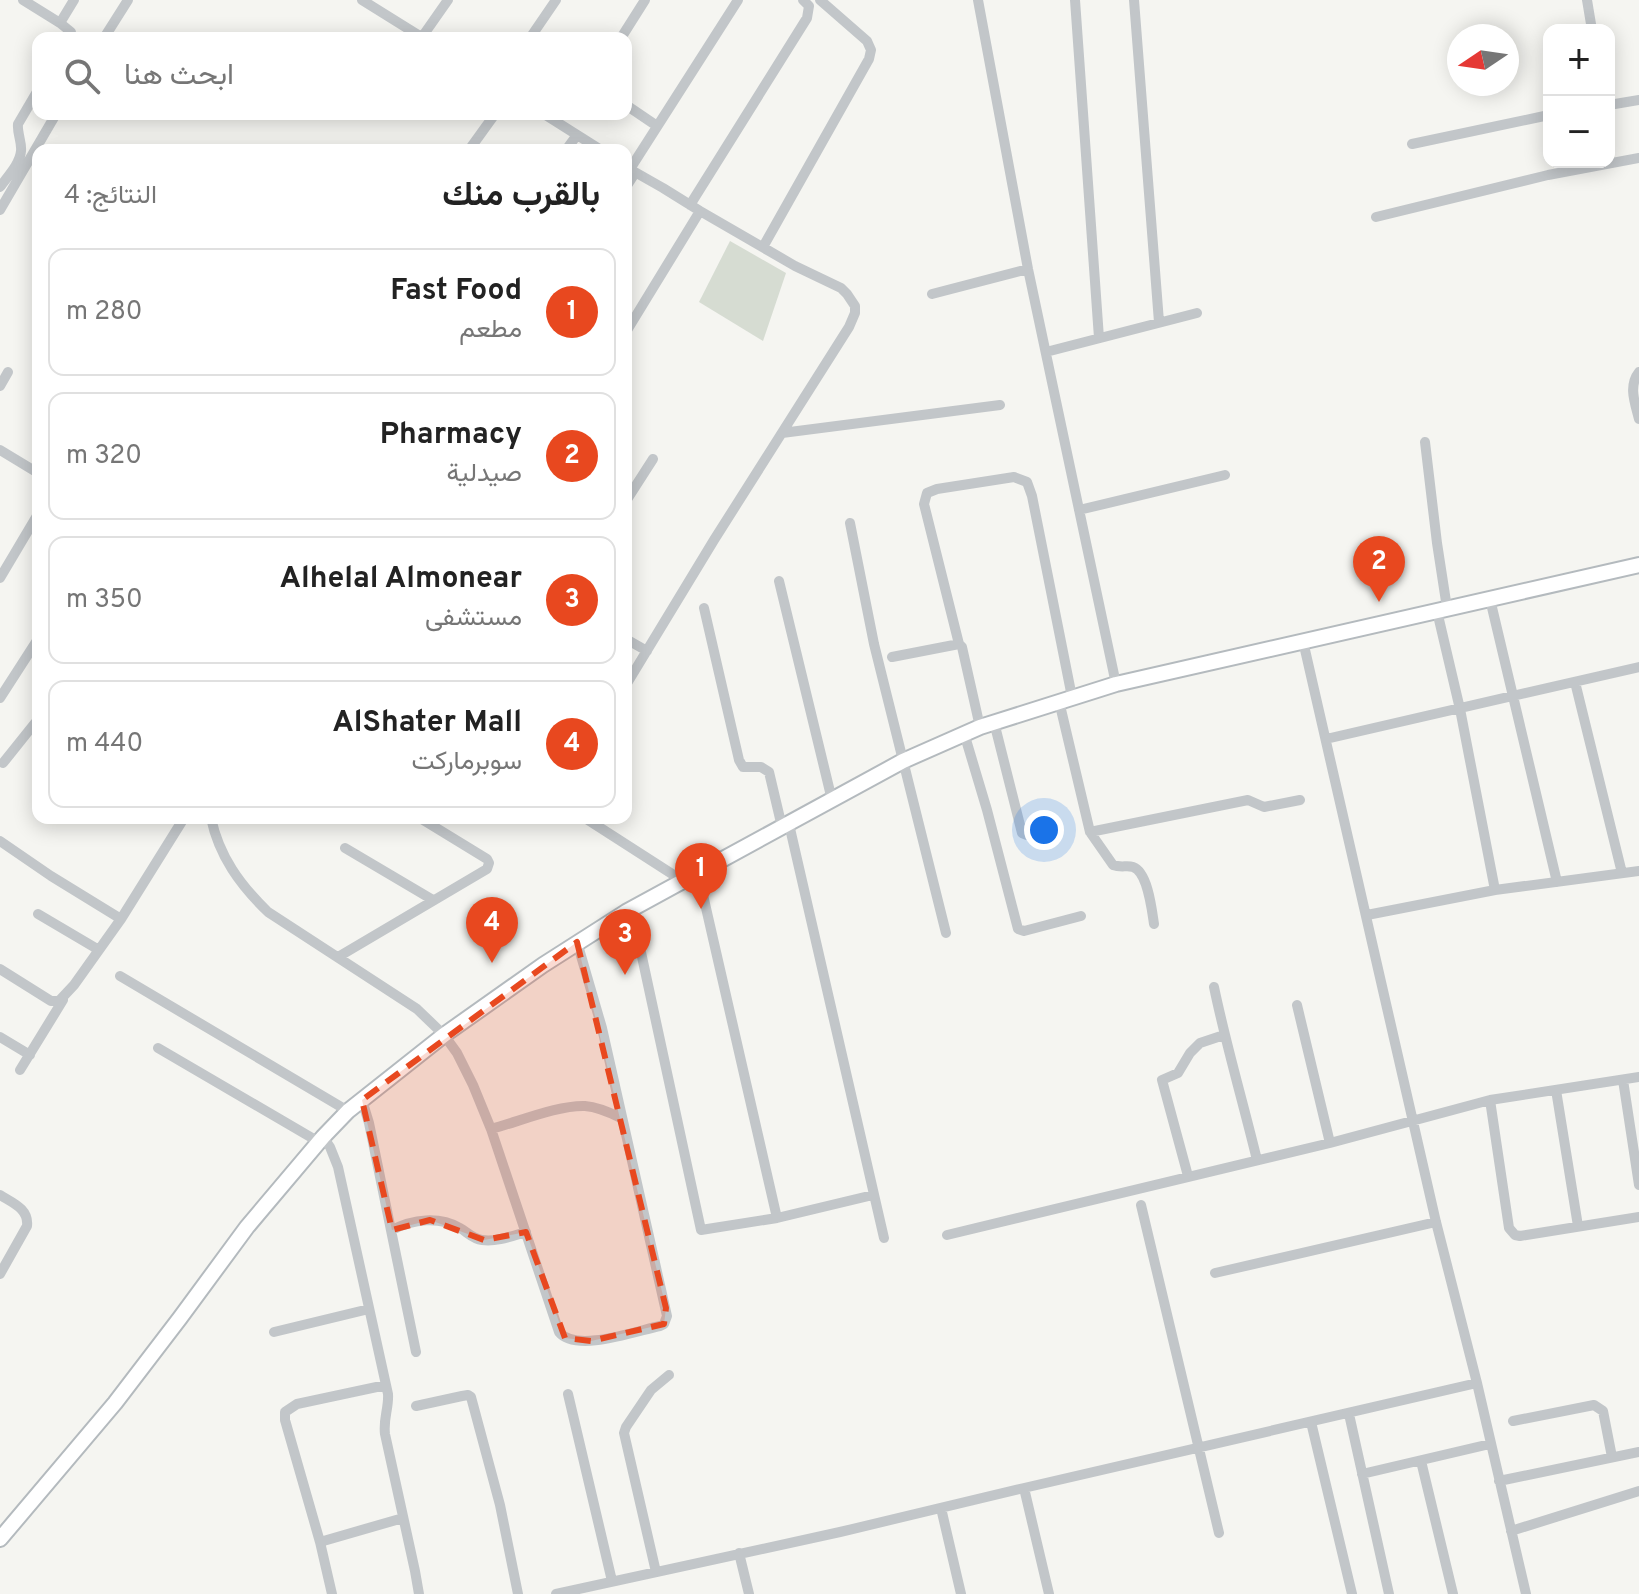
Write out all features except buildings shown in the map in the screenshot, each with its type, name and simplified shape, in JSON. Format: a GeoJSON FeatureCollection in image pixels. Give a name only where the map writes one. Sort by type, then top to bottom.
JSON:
{"type":"FeatureCollection","features":[{"type":"Feature","properties":{"kind":"main road"},"geometry":{"type":"LineString","coordinates":[[0,1539],[115,1403],[247,1227],[348,1111],[444,1035],[577,942],[626,912],[903,761],[987,724],[1116,684],[1639,565]]}},
{"type":"Feature","properties":{"kind":"street"},"geometry":{"type":"LineString","coordinates":[[23,0],[71,32]]}},
{"type":"Feature","properties":{"kind":"street"},"geometry":{"type":"LineString","coordinates":[[60,23],[74,0]]}},
{"type":"Feature","properties":{"kind":"street"},"geometry":{"type":"LineString","coordinates":[[108,32],[128,0]]}},
{"type":"Feature","properties":{"kind":"street"},"geometry":{"type":"LineString","coordinates":[[362,0],[413,32]]}},
{"type":"Feature","properties":{"kind":"street"},"geometry":{"type":"LineString","coordinates":[[427,32],[448,0]]}},
{"type":"Feature","properties":{"kind":"street"},"geometry":{"type":"LineString","coordinates":[[534,32],[556,0]]}},
{"type":"Feature","properties":{"kind":"street"},"geometry":{"type":"LineString","coordinates":[[625,32],[645,0]]}},
{"type":"Feature","properties":{"kind":"street"},"geometry":{"type":"LineString","coordinates":[[632,167],[738,0]]}},
{"type":"Feature","properties":{"kind":"street"},"geometry":{"type":"LineString","coordinates":[[632,321],[807,18],[809,6],[803,0]]}},
{"type":"Feature","properties":{"kind":"street"},"geometry":{"type":"LineString","coordinates":[[763,247],[869,59],[871,50],[867,41],[820,0]]}},
{"type":"Feature","properties":{"kind":"street"},"geometry":{"type":"LineString","coordinates":[[978,0],[1028,269],[1116,684]]}},
{"type":"Feature","properties":{"kind":"street"},"geometry":{"type":"LineString","coordinates":[[1075,0],[1099,338]]}},
{"type":"Feature","properties":{"kind":"street"},"geometry":{"type":"LineString","coordinates":[[1134,0],[1159,322]]}},
{"type":"Feature","properties":{"kind":"street"},"geometry":{"type":"LineString","coordinates":[[1587,0],[1591,24]]}},
{"type":"Feature","properties":{"kind":"street"},"geometry":{"type":"LineString","coordinates":[[1615,104],[1639,100]]}},
{"type":"Feature","properties":{"kind":"street"},"geometry":{"type":"LineString","coordinates":[[0,187],[18,160],[21,148],[17,127],[32,101]]}},
{"type":"Feature","properties":{"kind":"street"},"geometry":{"type":"LineString","coordinates":[[632,109],[657,126]]}},
{"type":"Feature","properties":{"kind":"street"},"geometry":{"type":"LineString","coordinates":[[1412,144],[1543,116]]}},
{"type":"Feature","properties":{"kind":"street"},"geometry":{"type":"LineString","coordinates":[[38,144],[52,120]]}},
{"type":"Feature","properties":{"kind":"street"},"geometry":{"type":"LineString","coordinates":[[473,144],[491,120]]}},
{"type":"Feature","properties":{"kind":"street"},"geometry":{"type":"LineString","coordinates":[[553,120],[591,144]]}},
{"type":"Feature","properties":{"kind":"street"},"geometry":{"type":"LineString","coordinates":[[570,144],[577,135]]}},
{"type":"Feature","properties":{"kind":"street"},"geometry":{"type":"LineString","coordinates":[[0,210],[32,155]]}},
{"type":"Feature","properties":{"kind":"street"},"geometry":{"type":"LineString","coordinates":[[1376,217],[1548,175],[1639,158]]}},
{"type":"Feature","properties":{"kind":"street"},"geometry":{"type":"LineString","coordinates":[[632,171],[841,288],[855,306],[849,327],[632,675]]}},
{"type":"Feature","properties":{"kind":"street"},"geometry":{"type":"LineString","coordinates":[[932,294],[1028,269]]}},
{"type":"Feature","properties":{"kind":"street"},"geometry":{"type":"LineString","coordinates":[[1046,352],[1197,313]]}},
{"type":"Feature","properties":{"kind":"street"},"geometry":{"type":"LineString","coordinates":[[0,386],[8,372]]}},
{"type":"Feature","properties":{"kind":"street"},"geometry":{"type":"LineString","coordinates":[[1639,372],[1633,382],[1639,419]]}},
{"type":"Feature","properties":{"kind":"street"},"geometry":{"type":"LineString","coordinates":[[782,433],[1000,405]]}},
{"type":"Feature","properties":{"kind":"street"},"geometry":{"type":"LineString","coordinates":[[1425,442],[1442,610],[1495,890]]}},
{"type":"Feature","properties":{"kind":"street"},"geometry":{"type":"LineString","coordinates":[[0,450],[32,469]]}},
{"type":"Feature","properties":{"kind":"street"},"geometry":{"type":"LineString","coordinates":[[632,492],[653,459]]}},
{"type":"Feature","properties":{"kind":"street"},"geometry":{"type":"LineString","coordinates":[[1079,510],[1225,475]]}},
{"type":"Feature","properties":{"kind":"street"},"geometry":{"type":"LineString","coordinates":[[1052,827],[1027,835],[1022,833],[959,644],[924,504],[927,493],[937,489],[1014,477],[1027,482],[1032,496],[1090,832],[1113,865],[1131,866],[1139,870],[1148,892],[1154,924]]}},
{"type":"Feature","properties":{"kind":"street"},"geometry":{"type":"LineString","coordinates":[[850,523],[874,644],[946,933]]}},
{"type":"Feature","properties":{"kind":"street"},"geometry":{"type":"LineString","coordinates":[[0,578],[32,524]]}},
{"type":"Feature","properties":{"kind":"street"},"geometry":{"type":"LineString","coordinates":[[779,581],[832,800]]}},
{"type":"Feature","properties":{"kind":"street"},"geometry":{"type":"LineString","coordinates":[[1490,599],[1557,882]]}},
{"type":"Feature","properties":{"kind":"street"},"geometry":{"type":"LineString","coordinates":[[704,608],[739,760],[743,767],[763,767],[769,772],[786,826],[884,1238]]}},
{"type":"Feature","properties":{"kind":"street"},"geometry":{"type":"LineString","coordinates":[[1303,641],[1436,1222],[1526,1594]]}},
{"type":"Feature","properties":{"kind":"street"},"geometry":{"type":"LineString","coordinates":[[632,642],[647,651]]}},
{"type":"Feature","properties":{"kind":"street"},"geometry":{"type":"LineString","coordinates":[[892,657],[959,644]]}},
{"type":"Feature","properties":{"kind":"street"},"geometry":{"type":"LineString","coordinates":[[0,698],[32,648]]}},
{"type":"Feature","properties":{"kind":"street"},"geometry":{"type":"LineString","coordinates":[[1326,739],[1639,667]]}},
{"type":"Feature","properties":{"kind":"street"},"geometry":{"type":"LineString","coordinates":[[1575,682],[1622,873]]}},
{"type":"Feature","properties":{"kind":"street"},"geometry":{"type":"LineString","coordinates":[[3,763],[32,727]]}},
{"type":"Feature","properties":{"kind":"street"},"geometry":{"type":"LineString","coordinates":[[964,733],[1018,929],[1024,931],[1081,916]]}},
{"type":"Feature","properties":{"kind":"street"},"geometry":{"type":"LineString","coordinates":[[1090,832],[1248,800],[1264,807],[1300,800]]}},
{"type":"Feature","properties":{"kind":"street"},"geometry":{"type":"LineString","coordinates":[[20,1070],[180,824]]}},
{"type":"Feature","properties":{"kind":"street"},"geometry":{"type":"LineString","coordinates":[[213,824],[224,857],[251,897],[268,912],[417,1009],[444,1035],[457,1053],[491,1129],[562,1336],[576,1341],[591,1341],[664,1324],[667,1316],[602,1028],[577,942]]}},
{"type":"Feature","properties":{"kind":"street"},"geometry":{"type":"LineString","coordinates":[[338,957],[487,869],[487,859],[430,824]]}},
{"type":"Feature","properties":{"kind":"street"},"geometry":{"type":"LineString","coordinates":[[594,824],[683,881]]}},
{"type":"Feature","properties":{"kind":"street"},"geometry":{"type":"LineString","coordinates":[[0,841],[121,919]]}},
{"type":"Feature","properties":{"kind":"street"},"geometry":{"type":"LineString","coordinates":[[345,848],[433,900]]}},
{"type":"Feature","properties":{"kind":"street"},"geometry":{"type":"LineString","coordinates":[[1367,915],[1495,890],[1639,871]]}},
{"type":"Feature","properties":{"kind":"street"},"geometry":{"type":"LineString","coordinates":[[698,873],[777,1218]]}},
{"type":"Feature","properties":{"kind":"street"},"geometry":{"type":"LineString","coordinates":[[626,912],[639,943],[701,1230],[777,1218],[873,1195]]}},
{"type":"Feature","properties":{"kind":"street"},"geometry":{"type":"LineString","coordinates":[[38,914],[99,950]]}},
{"type":"Feature","properties":{"kind":"street"},"geometry":{"type":"LineString","coordinates":[[0,969],[51,1001],[59,1001],[66,995]]}},
{"type":"Feature","properties":{"kind":"street"},"geometry":{"type":"LineString","coordinates":[[120,976],[348,1111]]}},
{"type":"Feature","properties":{"kind":"street"},"geometry":{"type":"LineString","coordinates":[[1214,987],[1257,1160]]}},
{"type":"Feature","properties":{"kind":"street"},"geometry":{"type":"LineString","coordinates":[[1297,1005],[1330,1143]]}},
{"type":"Feature","properties":{"kind":"street"},"geometry":{"type":"LineString","coordinates":[[1188,1176],[1162,1080],[1178,1073],[1200,1043],[1224,1035]]}},
{"type":"Feature","properties":{"kind":"street"},"geometry":{"type":"LineString","coordinates":[[0,1037],[30,1055]]}},
{"type":"Feature","properties":{"kind":"street"},"geometry":{"type":"LineString","coordinates":[[158,1048],[321,1139],[330,1147],[338,1167],[386,1385],[385,1434],[419,1594]]}},
{"type":"Feature","properties":{"kind":"street"},"geometry":{"type":"LineString","coordinates":[[947,1235],[1330,1143],[1490,1100],[1639,1077]]}},
{"type":"Feature","properties":{"kind":"street"},"geometry":{"type":"LineString","coordinates":[[1623,1080],[1639,1185]]}},
{"type":"Feature","properties":{"kind":"street"},"geometry":{"type":"LineString","coordinates":[[1556,1090],[1578,1226]]}},
{"type":"Feature","properties":{"kind":"street"},"geometry":{"type":"LineString","coordinates":[[362,1100],[416,1352]]}},
{"type":"Feature","properties":{"kind":"street"},"geometry":{"type":"LineString","coordinates":[[1490,1100],[1512,1232],[1520,1236],[1639,1217]]}},
{"type":"Feature","properties":{"kind":"street"},"geometry":{"type":"LineString","coordinates":[[491,1129],[570,1107],[602,1109],[621,1118]]}},
{"type":"Feature","properties":{"kind":"street"},"geometry":{"type":"LineString","coordinates":[[0,1195],[24,1210],[28,1221],[0,1274]]}},
{"type":"Feature","properties":{"kind":"street"},"geometry":{"type":"LineString","coordinates":[[1141,1205],[1219,1533]]}},
{"type":"Feature","properties":{"kind":"street"},"geometry":{"type":"LineString","coordinates":[[392,1230],[416,1221],[442,1221],[484,1240],[526,1232]]}},
{"type":"Feature","properties":{"kind":"street"},"geometry":{"type":"LineString","coordinates":[[1215,1273],[1436,1222]]}},
{"type":"Feature","properties":{"kind":"street"},"geometry":{"type":"LineString","coordinates":[[274,1332],[369,1309]]}},
{"type":"Feature","properties":{"kind":"street"},"geometry":{"type":"LineString","coordinates":[[656,1572],[624,1433],[651,1390],[669,1375]]}},
{"type":"Feature","properties":{"kind":"street"},"geometry":{"type":"LineString","coordinates":[[556,1594],[596,1590],[612,1581],[1477,1383]]}},
{"type":"Feature","properties":{"kind":"street"},"geometry":{"type":"LineString","coordinates":[[332,1594],[285,1412],[297,1404],[386,1385]]}},
{"type":"Feature","properties":{"kind":"street"},"geometry":{"type":"LineString","coordinates":[[568,1394],[612,1581]]}},
{"type":"Feature","properties":{"kind":"street"},"geometry":{"type":"LineString","coordinates":[[416,1406],[468,1395],[471,1397],[500,1505],[518,1594]]}},
{"type":"Feature","properties":{"kind":"street"},"geometry":{"type":"LineString","coordinates":[[1513,1421],[1594,1405],[1600,1407],[1612,1457]]}},
{"type":"Feature","properties":{"kind":"street"},"geometry":{"type":"LineString","coordinates":[[1349,1414],[1389,1594]]}},
{"type":"Feature","properties":{"kind":"street"},"geometry":{"type":"LineString","coordinates":[[1311,1422],[1352,1594]]}},
{"type":"Feature","properties":{"kind":"street"},"geometry":{"type":"LineString","coordinates":[[1362,1474],[1490,1444]]}},
{"type":"Feature","properties":{"kind":"street"},"geometry":{"type":"LineString","coordinates":[[1499,1481],[1639,1452]]}},
{"type":"Feature","properties":{"kind":"street"},"geometry":{"type":"LineString","coordinates":[[1421,1461],[1453,1594]]}},
{"type":"Feature","properties":{"kind":"street"},"geometry":{"type":"LineString","coordinates":[[1024,1488],[1049,1594]]}},
{"type":"Feature","properties":{"kind":"street"},"geometry":{"type":"LineString","coordinates":[[1511,1531],[1639,1491]]}},
{"type":"Feature","properties":{"kind":"street"},"geometry":{"type":"LineString","coordinates":[[941,1508],[961,1594]]}},
{"type":"Feature","properties":{"kind":"street"},"geometry":{"type":"LineString","coordinates":[[320,1542],[403,1518]]}},
{"type":"Feature","properties":{"kind":"street"},"geometry":{"type":"LineString","coordinates":[[739,1553],[749,1594]]}},
{"type":"Feature","properties":{"kind":"highlighted area"},"geometry":{"type":"Polygon","coordinates":[[[577,942],[666,1308],[664,1324],[591,1341],[565,1338],[526,1232],[484,1240],[430,1220],[392,1230],[362,1100],[577,942]]]}},
{"type":"Feature","properties":{"kind":"shaded area"},"geometry":{"type":"Polygon","coordinates":[[[730,241],[786,273],[763,341],[699,302],[730,241]]]}},
{"type":"Feature","properties":{"kind":"place","name":"Pharmacy"},"geometry":{"type":"Point","coordinates":[1379,602]}},
{"type":"Feature","properties":{"kind":"place","name":"Fast Food"},"geometry":{"type":"Point","coordinates":[701,909]}},
{"type":"Feature","properties":{"kind":"place","name":"AlShater Mall"},"geometry":{"type":"Point","coordinates":[492,963]}},
{"type":"Feature","properties":{"kind":"place","name":"Alhelal Almonear"},"geometry":{"type":"Point","coordinates":[625,975]}}]}
